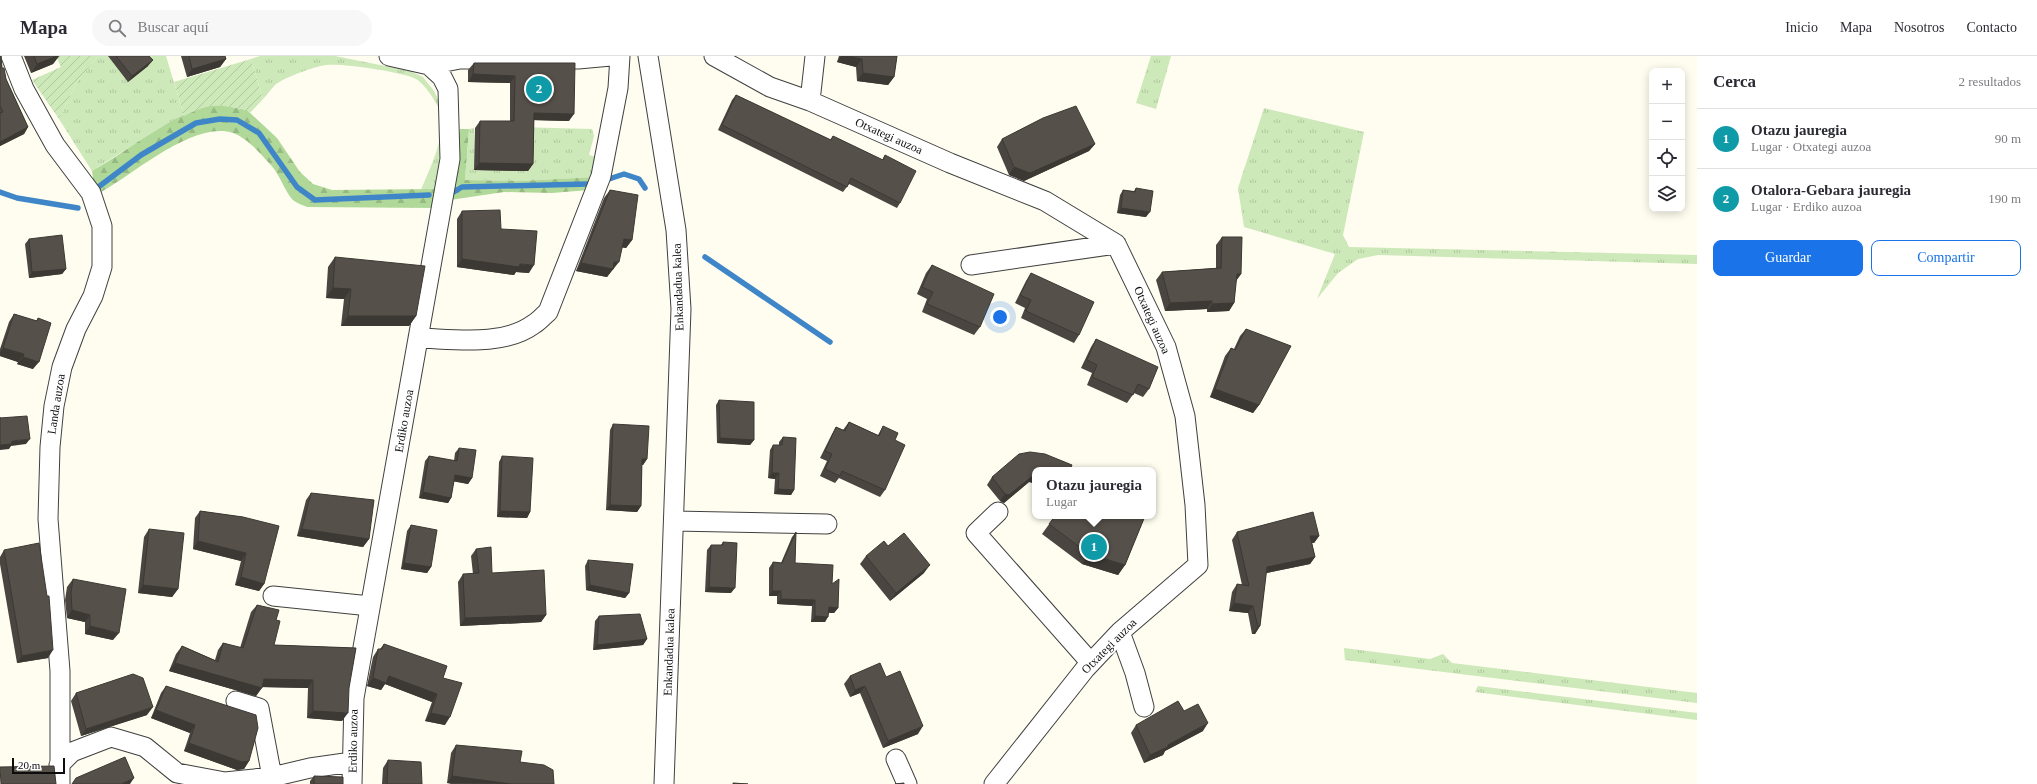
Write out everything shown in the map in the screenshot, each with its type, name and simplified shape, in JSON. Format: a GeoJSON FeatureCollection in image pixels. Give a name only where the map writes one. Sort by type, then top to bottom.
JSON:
{"type":"FeatureCollection","features":[{"type":"Feature","properties":{"kind":"street","name":"Landa auzoa"},"geometry":{"type":"LineString","coordinates":[[11,56],[24,89],[55,145],[91,193],[102,226],[102,267],[93,296],[76,329],[62,367],[54,406],[50,447],[48,519],[60,671],[60,784]]}},
{"type":"Feature","properties":{"kind":"street"},"geometry":{"type":"LineString","coordinates":[[389,56],[429,65],[460,59],[578,59],[611,56]]}},
{"type":"Feature","properties":{"kind":"street"},"geometry":{"type":"LineString","coordinates":[[418,338],[487,339],[512,335],[533,325],[548,312],[601,176],[618,88],[620,56]]}},
{"type":"Feature","properties":{"kind":"street","name":"Enkandadua kalea"},"geometry":{"type":"LineString","coordinates":[[648,56],[676,230],[681,310],[664,784]]}},
{"type":"Feature","properties":{"kind":"street","name":"Otxategi auzoa"},"geometry":{"type":"LineString","coordinates":[[714,56],[770,87],[810,100],[950,164],[1045,201],[1116,244],[1166,347],[1185,416],[1195,505],[1198,565],[1120,632],[1091,663],[1018,751],[994,784]]}},
{"type":"Feature","properties":{"kind":"street"},"geometry":{"type":"LineString","coordinates":[[810,100],[815,56]]}},
{"type":"Feature","properties":{"kind":"street","name":"Erdiko auzoa"},"geometry":{"type":"LineString","coordinates":[[352,784],[354,698],[450,159],[448,89],[442,77],[429,65]]}},
{"type":"Feature","properties":{"kind":"street"},"geometry":{"type":"LineString","coordinates":[[971,265],[1116,244]]}},
{"type":"Feature","properties":{"kind":"street"},"geometry":{"type":"LineString","coordinates":[[998,512],[976,533],[1091,663]]}},
{"type":"Feature","properties":{"kind":"street"},"geometry":{"type":"LineString","coordinates":[[674,521],[827,524]]}},
{"type":"Feature","properties":{"kind":"street"},"geometry":{"type":"LineString","coordinates":[[273,596],[370,606]]}},
{"type":"Feature","properties":{"kind":"street"},"geometry":{"type":"LineString","coordinates":[[1120,632],[1135,673],[1144,707]]}},
{"type":"Feature","properties":{"kind":"street"},"geometry":{"type":"LineString","coordinates":[[236,701],[259,708],[272,777]]}},
{"type":"Feature","properties":{"kind":"street"},"geometry":{"type":"LineString","coordinates":[[59,765],[72,752],[111,737],[145,747],[178,773],[225,782],[272,777],[310,768],[352,762]]}},
{"type":"Feature","properties":{"kind":"street"},"geometry":{"type":"LineString","coordinates":[[896,759],[907,784]]}},
{"type":"Feature","properties":{"kind":"green space"},"geometry":{"type":"Polygon","coordinates":[[[56,56],[98,56],[77,82],[59,119],[32,80],[61,67],[56,56]]]}},
{"type":"Feature","properties":{"kind":"green space"},"geometry":{"type":"Polygon","coordinates":[[[98,56],[166,56],[184,116],[161,127],[92,171],[59,119],[77,82],[98,56]]]}},
{"type":"Feature","properties":{"kind":"green space"},"geometry":{"type":"Polygon","coordinates":[[[260,56],[335,56],[410,71],[423,77],[434,91],[442,108],[445,124],[437,189],[421,190],[436,154],[440,135],[441,117],[435,102],[420,82],[409,76],[386,71],[345,65],[326,65],[285,79],[275,85],[263,99],[251,59],[260,56]]]}},
{"type":"Feature","properties":{"kind":"green space"},"geometry":{"type":"Polygon","coordinates":[[[1151,56],[1171,56],[1156,109],[1136,103],[1151,56]]]}},
{"type":"Feature","properties":{"kind":"green space"},"geometry":{"type":"Polygon","coordinates":[[[251,59],[263,99],[250,113],[247,110],[215,106],[202,108],[184,116],[174,82],[251,59]]]}},
{"type":"Feature","properties":{"kind":"green space"},"geometry":{"type":"Polygon","coordinates":[[[216,104],[247,110],[277,138],[300,172],[313,184],[332,190],[437,189],[436,208],[307,207],[293,200],[272,166],[248,142],[233,133],[217,131],[201,134],[183,141],[101,192],[94,184],[92,171],[183,115],[216,104]]]}},
{"type":"Feature","properties":{"kind":"green space"},"geometry":{"type":"Polygon","coordinates":[[[1264,108],[1364,132],[1343,235],[1349,247],[1697,255],[1697,264],[1378,255],[1358,259],[1338,273],[1317,299],[1335,254],[1244,227],[1238,188],[1264,108]]]}},
{"type":"Feature","properties":{"kind":"green space"},"geometry":{"type":"Polygon","coordinates":[[[515,127],[592,129],[594,136],[589,155],[600,158],[594,177],[521,181],[465,180],[469,129],[474,128],[475,170],[515,127]]]}},
{"type":"Feature","properties":{"kind":"green space"},"geometry":{"type":"Polygon","coordinates":[[[460,129],[469,129],[465,180],[521,181],[594,177],[589,190],[552,193],[504,192],[450,200],[460,129]]]}},
{"type":"Feature","properties":{"kind":"green space"},"geometry":{"type":"Polygon","coordinates":[[[1344,648],[1430,659],[1443,654],[1452,663],[1697,693],[1697,703],[1345,660],[1344,648]]]}},
{"type":"Feature","properties":{"kind":"green space"},"geometry":{"type":"Polygon","coordinates":[[[1478,686],[1697,713],[1697,720],[1475,692],[1478,686]]]}},
{"type":"Feature","properties":{"kind":"building"},"geometry":{"type":"Polygon","coordinates":[[[0,56],[6,79],[28,127],[0,142],[0,113],[3,112],[0,106],[0,56]]]}},
{"type":"Feature","properties":{"kind":"building"},"geometry":{"type":"Polygon","coordinates":[[[34,56],[57,56],[37,64],[34,56]]]}},
{"type":"Feature","properties":{"kind":"building"},"geometry":{"type":"Polygon","coordinates":[[[116,56],[149,56],[153,60],[132,76],[116,56]]]}},
{"type":"Feature","properties":{"kind":"building"},"geometry":{"type":"Polygon","coordinates":[[[189,56],[225,56],[226,59],[192,69],[189,56]]]}},
{"type":"Feature","properties":{"kind":"building"},"geometry":{"type":"Polygon","coordinates":[[[849,56],[897,56],[894,77],[863,73],[862,59],[849,56]]]}},
{"type":"Feature","properties":{"kind":"building"},"geometry":{"type":"Polygon","coordinates":[[[474,63],[575,63],[574,114],[534,113],[533,164],[479,163],[480,121],[514,121],[515,76],[473,74],[474,63]]]}},
{"type":"Feature","properties":{"kind":"building"},"geometry":{"type":"Polygon","coordinates":[[[736,95],[831,140],[833,136],[883,160],[885,155],[916,171],[900,203],[851,178],[847,187],[722,125],[736,95]]]}},
{"type":"Feature","properties":{"kind":"building"},"geometry":{"type":"Polygon","coordinates":[[[1076,106],[1095,144],[1030,173],[1014,167],[1002,139],[1043,118],[1076,106]]]}},
{"type":"Feature","properties":{"kind":"building"},"geometry":{"type":"Polygon","coordinates":[[[1136,188],[1153,191],[1150,212],[1121,208],[1123,190],[1135,192],[1136,188]]]}},
{"type":"Feature","properties":{"kind":"building"},"geometry":{"type":"Polygon","coordinates":[[[610,190],[638,195],[632,240],[624,239],[619,262],[614,262],[613,269],[581,263],[610,190]]]}},
{"type":"Feature","properties":{"kind":"building"},"geometry":{"type":"Polygon","coordinates":[[[500,210],[501,229],[537,231],[534,265],[520,264],[519,267],[462,259],[462,211],[500,210]]]}},
{"type":"Feature","properties":{"kind":"building"},"geometry":{"type":"Polygon","coordinates":[[[62,235],[66,269],[32,272],[29,239],[62,235]]]}},
{"type":"Feature","properties":{"kind":"building"},"geometry":{"type":"Polygon","coordinates":[[[1222,237],[1242,237],[1241,274],[1237,274],[1234,303],[1212,304],[1212,301],[1170,303],[1162,272],[1221,268],[1222,237]]]}},
{"type":"Feature","properties":{"kind":"building"},"geometry":{"type":"Polygon","coordinates":[[[335,257],[425,266],[416,316],[348,316],[351,289],[333,288],[335,257]]]}},
{"type":"Feature","properties":{"kind":"building"},"geometry":{"type":"Polygon","coordinates":[[[932,265],[994,294],[980,327],[927,304],[933,292],[922,287],[932,265]]]}},
{"type":"Feature","properties":{"kind":"building"},"geometry":{"type":"Polygon","coordinates":[[[1031,273],[1094,302],[1079,335],[1026,311],[1031,300],[1020,295],[1031,273]]]}},
{"type":"Feature","properties":{"kind":"building"},"geometry":{"type":"Polygon","coordinates":[[[14,314],[37,321],[38,318],[51,323],[39,362],[23,357],[24,354],[3,348],[14,314]]]}},
{"type":"Feature","properties":{"kind":"building"},"geometry":{"type":"Polygon","coordinates":[[[1246,329],[1291,346],[1259,405],[1215,389],[1231,348],[1235,350],[1246,329]]]}},
{"type":"Feature","properties":{"kind":"building"},"geometry":{"type":"Polygon","coordinates":[[[1096,339],[1158,367],[1149,389],[1138,384],[1133,395],[1092,377],[1097,365],[1087,360],[1096,339]]]}},
{"type":"Feature","properties":{"kind":"building"},"geometry":{"type":"Polygon","coordinates":[[[719,400],[754,402],[754,440],[720,438],[719,400]]]}},
{"type":"Feature","properties":{"kind":"building"},"geometry":{"type":"Polygon","coordinates":[[[27,416],[30,439],[12,441],[12,444],[0,445],[0,418],[27,416]]]}},
{"type":"Feature","properties":{"kind":"building"},"geometry":{"type":"Polygon","coordinates":[[[849,422],[879,436],[883,426],[898,433],[895,440],[905,445],[885,490],[842,471],[840,476],[825,469],[832,454],[825,451],[836,427],[845,431],[849,422]]]}},
{"type":"Feature","properties":{"kind":"building"},"geometry":{"type":"Polygon","coordinates":[[[613,424],[649,426],[647,459],[642,459],[641,506],[610,505],[613,424]]]}},
{"type":"Feature","properties":{"kind":"building"},"geometry":{"type":"Polygon","coordinates":[[[783,437],[796,438],[794,490],[778,489],[779,473],[772,473],[773,445],[782,445],[783,437]]]}},
{"type":"Feature","properties":{"kind":"building"},"geometry":{"type":"Polygon","coordinates":[[[459,448],[476,450],[472,478],[455,475],[451,498],[423,492],[429,456],[457,461],[459,448]]]}},
{"type":"Feature","properties":{"kind":"building"},"geometry":{"type":"Polygon","coordinates":[[[1030,452],[1045,454],[1072,465],[1071,467],[1032,467],[1032,476],[1009,495],[1005,494],[992,477],[1019,454],[1030,452]]]}},
{"type":"Feature","properties":{"kind":"building"},"geometry":{"type":"Polygon","coordinates":[[[502,456],[533,458],[530,512],[500,511],[502,456]]]}},
{"type":"Feature","properties":{"kind":"building"},"geometry":{"type":"Polygon","coordinates":[[[311,493],[374,500],[369,539],[302,529],[311,493]]]}},
{"type":"Feature","properties":{"kind":"building"},"geometry":{"type":"Polygon","coordinates":[[[200,511],[243,517],[279,526],[264,584],[241,577],[246,553],[198,541],[200,511]]]}},
{"type":"Feature","properties":{"kind":"building"},"geometry":{"type":"Polygon","coordinates":[[[1313,512],[1319,536],[1310,536],[1315,557],[1267,567],[1260,626],[1258,627],[1253,606],[1234,603],[1237,584],[1249,586],[1237,532],[1313,512]]]}},
{"type":"Feature","properties":{"kind":"building"},"geometry":{"type":"Polygon","coordinates":[[[1053,519],[1144,519],[1125,565],[1089,554],[1049,524],[1053,519]]]}},
{"type":"Feature","properties":{"kind":"building"},"geometry":{"type":"Polygon","coordinates":[[[411,525],[437,530],[431,567],[404,563],[411,525]]]}},
{"type":"Feature","properties":{"kind":"building"},"geometry":{"type":"Polygon","coordinates":[[[149,529],[184,533],[178,589],[143,585],[149,529]]]}},
{"type":"Feature","properties":{"kind":"building"},"geometry":{"type":"Polygon","coordinates":[[[796,532],[795,563],[833,565],[832,584],[839,579],[838,608],[829,607],[828,617],[815,616],[815,600],[781,599],[781,591],[772,591],[773,562],[782,563],[796,532]]]}},
{"type":"Feature","properties":{"kind":"building"},"geometry":{"type":"Polygon","coordinates":[[[904,533],[930,565],[896,593],[866,556],[884,541],[888,546],[904,533]]]}},
{"type":"Feature","properties":{"kind":"building"},"geometry":{"type":"Polygon","coordinates":[[[723,542],[737,543],[735,588],[709,587],[711,545],[723,545],[723,542]]]}},
{"type":"Feature","properties":{"kind":"building"},"geometry":{"type":"Polygon","coordinates":[[[39,543],[47,596],[49,596],[53,650],[22,656],[4,550],[39,543]]]}},
{"type":"Feature","properties":{"kind":"building"},"geometry":{"type":"Polygon","coordinates":[[[491,547],[492,573],[544,570],[546,615],[465,618],[463,574],[479,573],[476,549],[491,547]]]}},
{"type":"Feature","properties":{"kind":"building"},"geometry":{"type":"Polygon","coordinates":[[[588,560],[633,564],[629,593],[590,585],[588,560]]]}},
{"type":"Feature","properties":{"kind":"building"},"geometry":{"type":"Polygon","coordinates":[[[73,579],[126,589],[119,633],[90,626],[90,615],[72,610],[71,593],[73,579]]]}},
{"type":"Feature","properties":{"kind":"building"},"geometry":{"type":"Polygon","coordinates":[[[257,605],[279,610],[276,620],[280,621],[274,645],[356,648],[349,688],[348,713],[313,711],[313,680],[264,679],[262,688],[175,663],[182,646],[218,662],[223,643],[243,648],[257,605]]]}},
{"type":"Feature","properties":{"kind":"building"},"geometry":{"type":"Polygon","coordinates":[[[640,614],[647,639],[597,645],[599,616],[640,614]]]}},
{"type":"Feature","properties":{"kind":"building"},"geometry":{"type":"Polygon","coordinates":[[[384,644],[447,666],[443,678],[462,683],[450,717],[431,713],[437,694],[389,676],[386,683],[373,678],[378,649],[382,649],[384,644]]]}},
{"type":"Feature","properties":{"kind":"building"},"geometry":{"type":"Polygon","coordinates":[[[880,663],[886,677],[900,671],[923,726],[888,741],[865,686],[855,690],[850,676],[880,663]]]}},
{"type":"Feature","properties":{"kind":"building"},"geometry":{"type":"Polygon","coordinates":[[[133,674],[143,678],[153,707],[86,729],[76,693],[133,674]]]}},
{"type":"Feature","properties":{"kind":"building"},"geometry":{"type":"Polygon","coordinates":[[[166,686],[256,715],[258,728],[249,761],[242,762],[189,743],[195,725],[156,710],[166,686]]]}},
{"type":"Feature","properties":{"kind":"building"},"geometry":{"type":"Polygon","coordinates":[[[1178,701],[1184,711],[1198,704],[1208,723],[1168,745],[1168,747],[1150,755],[1136,725],[1178,701]]]}},
{"type":"Feature","properties":{"kind":"building"},"geometry":{"type":"Polygon","coordinates":[[[456,745],[522,751],[520,762],[544,765],[553,770],[554,784],[511,784],[452,776],[456,745]]]}},
{"type":"Feature","properties":{"kind":"building"},"geometry":{"type":"Polygon","coordinates":[[[125,757],[134,778],[121,784],[72,784],[76,778],[125,757]]]}},
{"type":"Feature","properties":{"kind":"building"},"geometry":{"type":"Polygon","coordinates":[[[388,760],[421,762],[422,784],[387,784],[388,760]]]}},
{"type":"Feature","properties":{"kind":"building"},"geometry":{"type":"Polygon","coordinates":[[[54,766],[56,784],[1,784],[0,767],[54,766]]]}},
{"type":"Feature","properties":{"kind":"building"},"geometry":{"type":"Polygon","coordinates":[[[314,776],[343,777],[343,784],[314,784],[314,776]]]}},
{"type":"Feature","properties":{"kind":"waterway"},"geometry":{"type":"LineString","coordinates":[[97,188],[141,155],[196,123],[220,119],[237,120],[259,133],[297,187],[315,200],[429,195]]}},
{"type":"Feature","properties":{"kind":"waterway"},"geometry":{"type":"LineString","coordinates":[[609,179],[624,174],[639,179],[645,188]]}},
{"type":"Feature","properties":{"kind":"waterway"},"geometry":{"type":"LineString","coordinates":[[452,193],[462,187],[588,184]]}},
{"type":"Feature","properties":{"kind":"waterway"},"geometry":{"type":"LineString","coordinates":[[0,192],[17,198],[78,208]]}},
{"type":"Feature","properties":{"kind":"waterway"},"geometry":{"type":"LineString","coordinates":[[705,257],[830,342]]}},
{"type":"Feature","properties":{"kind":"place","name":"Otalora-Gebara jauregia"},"geometry":{"type":"Point","coordinates":[539,89]}},
{"type":"Feature","properties":{"kind":"place","name":"Otazu jauregia"},"geometry":{"type":"Point","coordinates":[1094,547]}}]}
